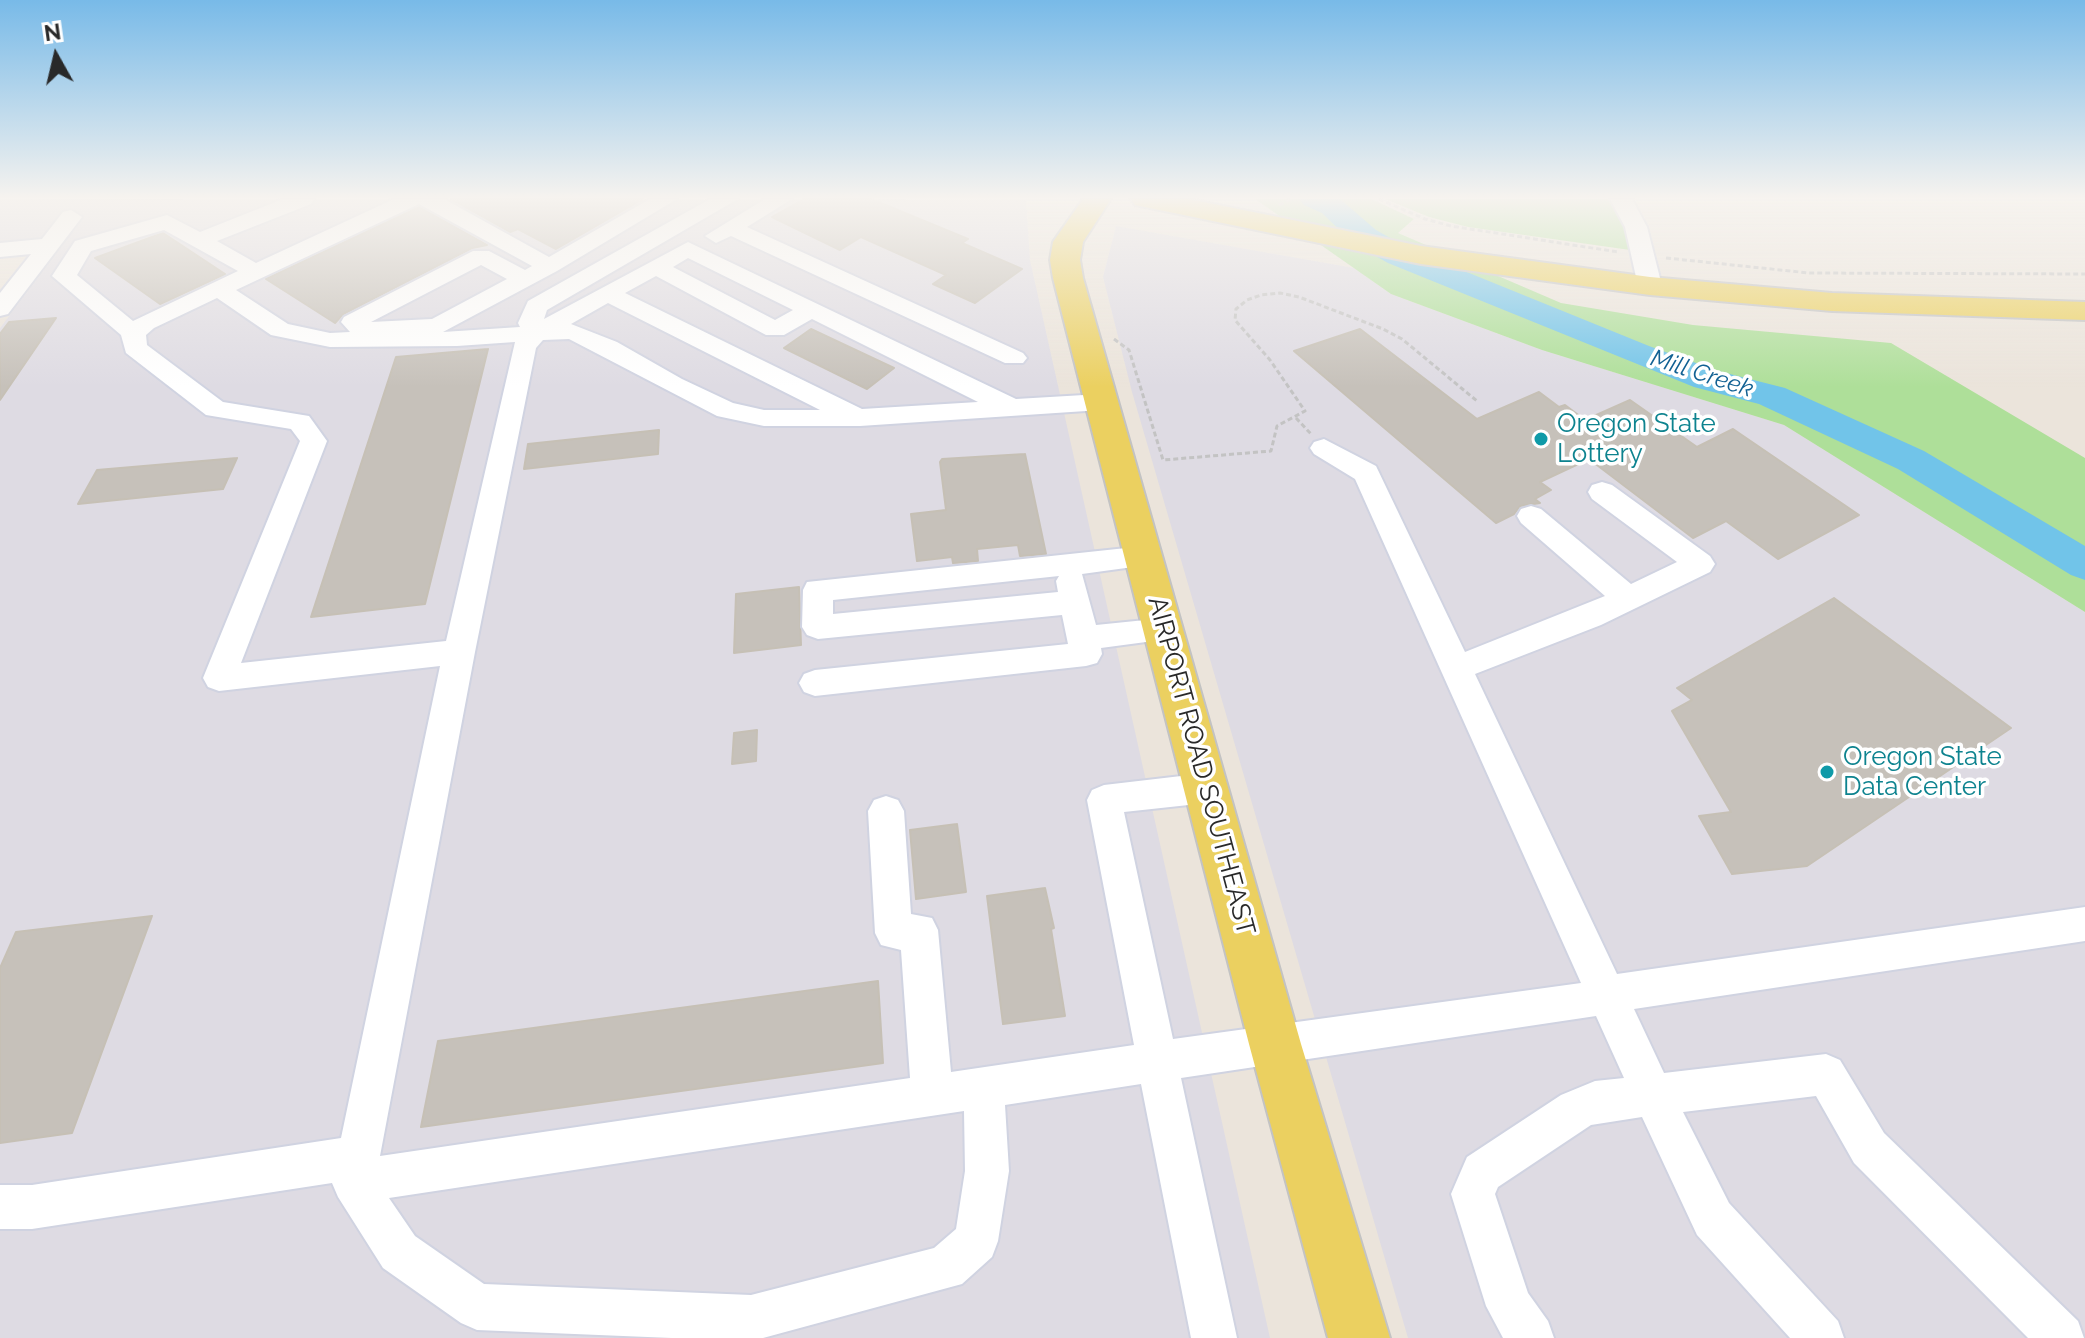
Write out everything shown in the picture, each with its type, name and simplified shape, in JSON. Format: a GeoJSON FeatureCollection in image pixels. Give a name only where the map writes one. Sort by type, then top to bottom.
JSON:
{"type":"FeatureCollection","features":[{"type":"Feature","properties":{"kind":"main road","name":"AIRPORT ROAD SOUTHEAST"},"geometry":{"type":"LineString","coordinates":[[1065,261],[1275,1044],[1359,1338]]}},
{"type":"Feature","properties":{"kind":"main road"},"geometry":{"type":"LineString","coordinates":[[1465,261],[1650,286],[1864,304],[2085,311]]}},
{"type":"Feature","properties":{"kind":"street"},"geometry":{"type":"LineString","coordinates":[[0,309],[36,261]]}},
{"type":"Feature","properties":{"kind":"street"},"geometry":{"type":"LineString","coordinates":[[73,261],[64,276],[133,333],[135,348],[215,409],[300,422],[314,441],[219,678],[459,652]]}},
{"type":"Feature","properties":{"kind":"street"},"geometry":{"type":"LineString","coordinates":[[237,261],[256,272]]}},
{"type":"Feature","properties":{"kind":"street"},"geometry":{"type":"LineString","coordinates":[[133,333],[145,323],[279,261]]}},
{"type":"Feature","properties":{"kind":"street"},"geometry":{"type":"LineString","coordinates":[[470,261],[353,322],[362,330],[437,326],[557,261]]}},
{"type":"Feature","properties":{"kind":"street"},"geometry":{"type":"LineString","coordinates":[[491,261],[525,279]]}},
{"type":"Feature","properties":{"kind":"street"},"geometry":{"type":"LineString","coordinates":[[387,329],[508,261]]}},
{"type":"Feature","properties":{"kind":"street"},"geometry":{"type":"LineString","coordinates":[[540,261],[549,266]]}},
{"type":"Feature","properties":{"kind":"street"},"geometry":{"type":"LineString","coordinates":[[536,333],[530,323],[536,306],[637,261]]}},
{"type":"Feature","properties":{"kind":"street"},"geometry":{"type":"LineString","coordinates":[[664,261],[536,333],[524,347],[355,1169],[399,1252],[477,1307],[751,1318],[946,1268],[976,1241],[987,1171],[984,1088]]}},
{"type":"Feature","properties":{"kind":"street"},"geometry":{"type":"LineString","coordinates":[[742,261],[810,310],[1008,406]]}},
{"type":"Feature","properties":{"kind":"street"},"geometry":{"type":"LineString","coordinates":[[775,261],[960,333],[1014,358]]}},
{"type":"Feature","properties":{"kind":"street"},"geometry":{"type":"LineString","coordinates":[[1643,261],[1650,286]]}},
{"type":"Feature","properties":{"kind":"street"},"geometry":{"type":"LineString","coordinates":[[656,267],[775,330],[810,310]]}},
{"type":"Feature","properties":{"kind":"street"},"geometry":{"type":"LineString","coordinates":[[219,289],[280,330],[330,340],[457,339],[572,331],[726,410],[764,418],[860,418],[1101,402]]}},
{"type":"Feature","properties":{"kind":"street"},"geometry":{"type":"LineString","coordinates":[[608,294],[860,418]]}},
{"type":"Feature","properties":{"kind":"street"},"geometry":{"type":"LineString","coordinates":[[923,363],[960,333]]}},
{"type":"Feature","properties":{"kind":"street"},"geometry":{"type":"LineString","coordinates":[[1324,448],[1366,473],[1713,1219],[1821,1338]]}},
{"type":"Feature","properties":{"kind":"street"},"geometry":{"type":"LineString","coordinates":[[1457,668],[1590,617],[1700,564],[1602,492]]}},
{"type":"Feature","properties":{"kind":"street"},"geometry":{"type":"LineString","coordinates":[[1531,516],[1628,599]]}},
{"type":"Feature","properties":{"kind":"street"},"geometry":{"type":"LineString","coordinates":[[1075,602],[818,627],[818,590],[1145,557]]}},
{"type":"Feature","properties":{"kind":"street"},"geometry":{"type":"LineString","coordinates":[[815,683],[1086,654],[1068,566]]}},
{"type":"Feature","properties":{"kind":"street"},"geometry":{"type":"LineString","coordinates":[[1083,638],[1165,630]]}},
{"type":"Feature","properties":{"kind":"street"},"geometry":{"type":"LineString","coordinates":[[1207,788],[1104,800],[1214,1338]]}},
{"type":"Feature","properties":{"kind":"street"},"geometry":{"type":"LineString","coordinates":[[886,811],[894,933],[919,930],[932,1095]]}},
{"type":"Feature","properties":{"kind":"street"},"geometry":{"type":"LineString","coordinates":[[0,1207],[32,1207],[355,1169],[984,1088],[1579,1002],[1609,994],[2085,924]]}},
{"type":"Feature","properties":{"kind":"street"},"geometry":{"type":"LineString","coordinates":[[1531,1338],[1509,1306],[1473,1194],[1482,1172],[1576,1110],[1595,1102],[1826,1074],[1869,1148],[2061,1338]]}},
{"type":"Feature","properties":{"kind":"path"},"geometry":{"type":"LineString","coordinates":[[1701,261],[1809,273],[2085,274]]}},
{"type":"Feature","properties":{"kind":"path"},"geometry":{"type":"LineString","coordinates":[[1111,337],[1129,350],[1163,460],[1271,451],[1277,426],[1305,411],[1270,360],[1235,320],[1236,309],[1261,295],[1280,293],[1299,297],[1383,329],[1402,339],[1477,401]]}},
{"type":"Feature","properties":{"kind":"shaded area"},"geometry":{"type":"Polygon","coordinates":[[[51,261],[1030,261],[1270,1338],[0,1338],[0,328],[51,261]]]}},
{"type":"Feature","properties":{"kind":"shaded area"},"geometry":{"type":"Polygon","coordinates":[[[1107,261],[1317,261],[1354,268],[1391,294],[1542,350],[1784,425],[2085,612],[2085,1338],[1408,1338],[1132,392],[1103,277],[1107,261]]]}},
{"type":"Feature","properties":{"kind":"green space"},"geometry":{"type":"Polygon","coordinates":[[[1344,261],[1464,261],[1561,303],[1693,325],[1891,343],[2085,458],[2085,612],[1784,425],[1542,350],[1391,294],[1344,261]]]}},
{"type":"Feature","properties":{"kind":"building"},"geometry":{"type":"Polygon","coordinates":[[[100,261],[206,261],[225,274],[160,304],[100,261]]]}},
{"type":"Feature","properties":{"kind":"building"},"geometry":{"type":"Polygon","coordinates":[[[303,261],[446,261],[343,314],[335,323],[266,279],[303,261]]]}},
{"type":"Feature","properties":{"kind":"building"},"geometry":{"type":"Polygon","coordinates":[[[916,261],[1005,261],[1022,269],[975,303],[933,284],[946,275],[916,261]]]}},
{"type":"Feature","properties":{"kind":"building"},"geometry":{"type":"Polygon","coordinates":[[[56,318],[0,400],[0,334],[9,322],[56,318]]]}},
{"type":"Feature","properties":{"kind":"building"},"geometry":{"type":"Polygon","coordinates":[[[811,329],[894,368],[867,389],[784,348],[811,329]]]}},
{"type":"Feature","properties":{"kind":"building","name":"Oregon State Lottery"},"geometry":{"type":"Polygon","coordinates":[[[1360,329],[1477,419],[1539,392],[1559,407],[1565,405],[1585,420],[1630,400],[1697,447],[1733,429],[1859,515],[1778,559],[1726,521],[1693,538],[1589,459],[1540,482],[1551,490],[1535,499],[1540,503],[1520,506],[1514,514],[1496,523],[1294,351],[1360,329]]]}},
{"type":"Feature","properties":{"kind":"building"},"geometry":{"type":"Polygon","coordinates":[[[488,349],[425,604],[311,617],[396,357],[488,349]]]}},
{"type":"Feature","properties":{"kind":"building"},"geometry":{"type":"Polygon","coordinates":[[[659,430],[658,454],[524,469],[528,444],[659,430]]]}},
{"type":"Feature","properties":{"kind":"building"},"geometry":{"type":"Polygon","coordinates":[[[1025,454],[1046,554],[1020,556],[1018,545],[977,549],[978,561],[953,563],[952,557],[917,561],[911,514],[946,510],[942,459],[1025,454]]]}},
{"type":"Feature","properties":{"kind":"building"},"geometry":{"type":"Polygon","coordinates":[[[237,458],[223,489],[78,504],[97,470],[237,458]]]}},
{"type":"Feature","properties":{"kind":"building"},"geometry":{"type":"Polygon","coordinates":[[[799,587],[801,645],[734,653],[736,594],[799,587]]]}},
{"type":"Feature","properties":{"kind":"building","name":"Oregon State Data Center"},"geometry":{"type":"Polygon","coordinates":[[[1834,598],[2011,728],[1807,866],[1732,874],[1699,816],[1731,812],[1672,711],[1692,700],[1677,688],[1834,598]]]}},
{"type":"Feature","properties":{"kind":"building"},"geometry":{"type":"Polygon","coordinates":[[[757,730],[756,761],[732,764],[734,733],[757,730]]]}},
{"type":"Feature","properties":{"kind":"building"},"geometry":{"type":"Polygon","coordinates":[[[957,824],[966,892],[916,899],[910,830],[957,824]]]}},
{"type":"Feature","properties":{"kind":"building"},"geometry":{"type":"Polygon","coordinates":[[[1045,888],[1054,928],[1051,929],[1065,1016],[1003,1024],[987,896],[1045,888]]]}},
{"type":"Feature","properties":{"kind":"building"},"geometry":{"type":"Polygon","coordinates":[[[152,916],[72,1133],[0,1143],[0,968],[16,932],[152,916]]]}},
{"type":"Feature","properties":{"kind":"building"},"geometry":{"type":"Polygon","coordinates":[[[878,981],[883,1063],[421,1127],[438,1041],[878,981]]]}},
{"type":"Feature","properties":{"kind":"waterway","name":"Mill Creek"},"geometry":{"type":"LineString","coordinates":[[1412,261],[1706,379],[1772,396],[1911,460],[2085,565]]}},
{"type":"Feature","properties":{"kind":"place","name":"Oregon State Lottery"},"geometry":{"type":"Point","coordinates":[1541,439]}},
{"type":"Feature","properties":{"kind":"place","name":"Oregon State Data Center"},"geometry":{"type":"Point","coordinates":[1827,772]}}]}
